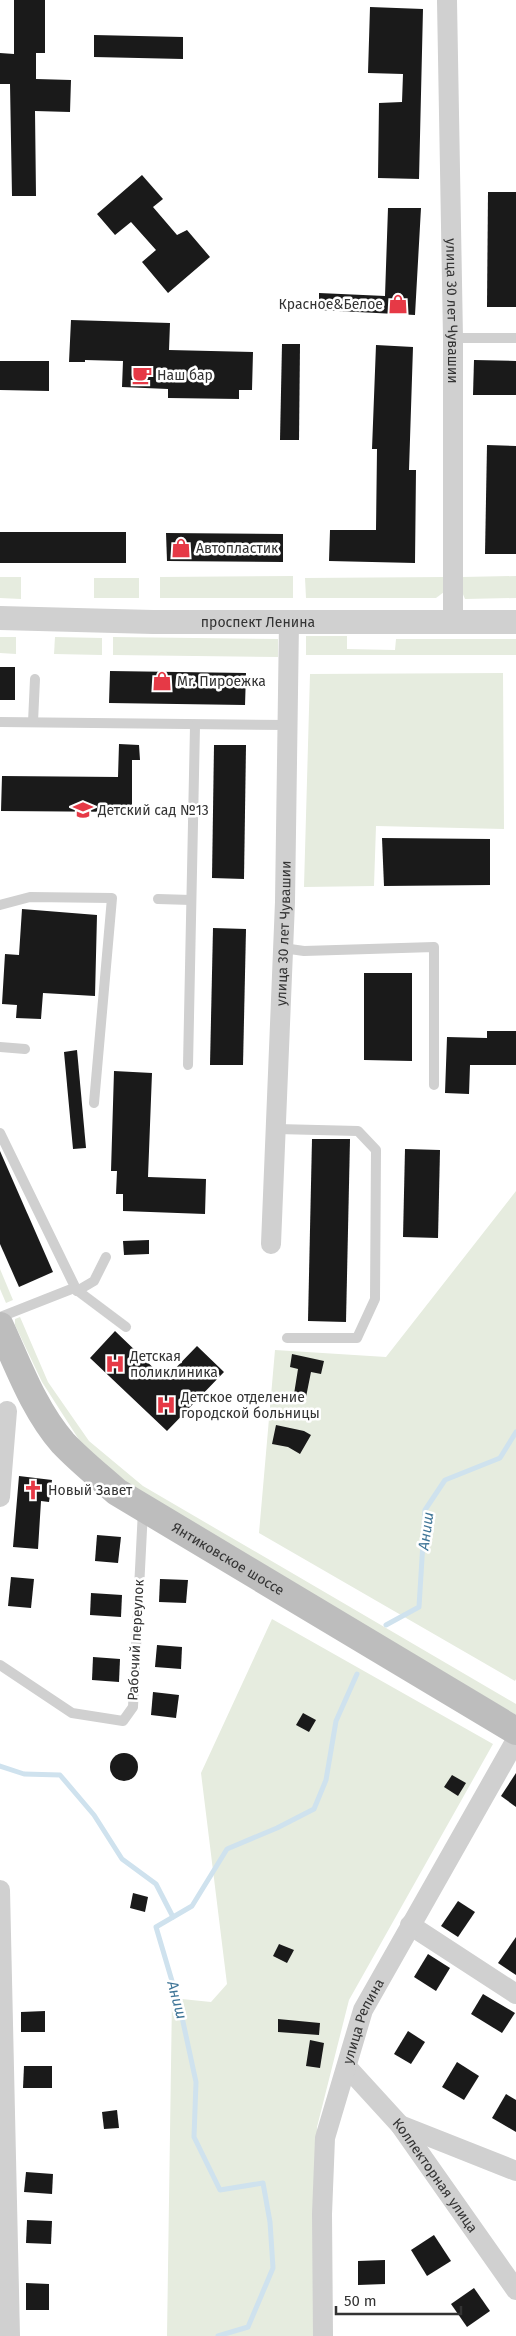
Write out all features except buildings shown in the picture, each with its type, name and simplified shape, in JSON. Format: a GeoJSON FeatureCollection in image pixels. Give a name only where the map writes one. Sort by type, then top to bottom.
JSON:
{"type":"FeatureCollection","features":[{"type":"Feature","properties":{"kind":"main road","name":"Янтиковское шоссе"},"geometry":{"type":"LineString","coordinates":[[0,1326],[33,1398],[62,1442],[85,1465],[118,1492],[516,1731]]}},
{"type":"Feature","properties":{"kind":"street","name":"улица 30 лет Чувашии"},"geometry":{"type":"LineString","coordinates":[[448,1],[453,338],[453,622]]}},
{"type":"Feature","properties":{"kind":"street","name":"проспект Ленина"},"geometry":{"type":"LineString","coordinates":[[0,618],[153,622],[516,622]]}},
{"type":"Feature","properties":{"kind":"street","name":"улица 30 лет Чувашии"},"geometry":{"type":"LineString","coordinates":[[271,1244],[278,1129],[289,622]]}},
{"type":"Feature","properties":{"kind":"street"},"geometry":{"type":"LineString","coordinates":[[0,1497],[3,1411],[33,1398]]}},
{"type":"Feature","properties":{"kind":"street","name":"улица Репина"},"geometry":{"type":"LineString","coordinates":[[323,2336],[322,2214],[324,2138],[363,2010],[516,1740]]}},
{"type":"Feature","properties":{"kind":"street"},"geometry":{"type":"LineString","coordinates":[[0,1890],[10,2336]]}},
{"type":"Feature","properties":{"kind":"street"},"geometry":{"type":"LineString","coordinates":[[410,1926],[516,1994]]}},
{"type":"Feature","properties":{"kind":"street","name":"Коллекторная улица"},"geometry":{"type":"LineString","coordinates":[[347,2067],[400,2125],[516,2290]]}},
{"type":"Feature","properties":{"kind":"street"},"geometry":{"type":"LineString","coordinates":[[400,2125],[516,2171]]}},
{"type":"Feature","properties":{"kind":"lane"},"geometry":{"type":"LineString","coordinates":[[453,338],[516,338]]}},
{"type":"Feature","properties":{"kind":"lane"},"geometry":{"type":"LineString","coordinates":[[33,722],[35,679]]}},
{"type":"Feature","properties":{"kind":"lane"},"geometry":{"type":"LineString","coordinates":[[0,722],[195,726],[288,725]]}},
{"type":"Feature","properties":{"kind":"lane"},"geometry":{"type":"LineString","coordinates":[[188,1065],[195,726]]}},
{"type":"Feature","properties":{"kind":"lane"},"geometry":{"type":"LineString","coordinates":[[0,905],[30,897],[112,898],[94,1103]]}},
{"type":"Feature","properties":{"kind":"lane"},"geometry":{"type":"LineString","coordinates":[[158,899],[191,900]]}},
{"type":"Feature","properties":{"kind":"lane"},"geometry":{"type":"LineString","coordinates":[[283,948],[304,951],[434,947],[434,1085]]}},
{"type":"Feature","properties":{"kind":"lane"},"geometry":{"type":"LineString","coordinates":[[0,1047],[25,1049]]}},
{"type":"Feature","properties":{"kind":"lane"},"geometry":{"type":"LineString","coordinates":[[278,1129],[358,1131],[376,1150],[375,1299],[357,1338],[287,1338]]}},
{"type":"Feature","properties":{"kind":"lane"},"geometry":{"type":"LineString","coordinates":[[0,1133],[77,1292]]}},
{"type":"Feature","properties":{"kind":"lane"},"geometry":{"type":"LineString","coordinates":[[77,1292],[94,1281],[106,1257]]}},
{"type":"Feature","properties":{"kind":"lane"},"geometry":{"type":"LineString","coordinates":[[0,1317],[74,1288],[126,1326]]}},
{"type":"Feature","properties":{"kind":"lane","name":"Рабочий переулок"},"geometry":{"type":"LineString","coordinates":[[0,1665],[72,1713],[123,1721],[134,1707],[143,1507]]}},
{"type":"Feature","properties":{"kind":"shaded area"},"geometry":{"type":"Polygon","coordinates":[[[293,576],[293,598],[160,598],[160,577],[293,576]]]}},
{"type":"Feature","properties":{"kind":"shaded area"},"geometry":{"type":"Polygon","coordinates":[[[516,576],[516,598],[465,599],[462,592],[462,577],[516,576]]]}},
{"type":"Feature","properties":{"kind":"shaded area"},"geometry":{"type":"Polygon","coordinates":[[[0,577],[21,577],[21,599],[0,598],[0,577]]]}},
{"type":"Feature","properties":{"kind":"shaded area"},"geometry":{"type":"Polygon","coordinates":[[[444,577],[444,592],[436,598],[306,598],[305,578],[444,577]]]}},
{"type":"Feature","properties":{"kind":"shaded area"},"geometry":{"type":"Polygon","coordinates":[[[94,578],[139,578],[139,598],[94,598],[94,578]]]}},
{"type":"Feature","properties":{"kind":"shaded area"},"geometry":{"type":"Polygon","coordinates":[[[306,636],[347,636],[347,649],[395,650],[396,639],[516,639],[516,655],[306,655],[306,636]]]}},
{"type":"Feature","properties":{"kind":"shaded area"},"geometry":{"type":"Polygon","coordinates":[[[0,637],[16,637],[16,654],[0,653],[0,637]]]}},
{"type":"Feature","properties":{"kind":"shaded area"},"geometry":{"type":"Polygon","coordinates":[[[55,637],[102,638],[102,655],[54,654],[55,637]]]}},
{"type":"Feature","properties":{"kind":"shaded area"},"geometry":{"type":"Polygon","coordinates":[[[113,637],[278,639],[278,657],[113,655],[113,637]]]}},
{"type":"Feature","properties":{"kind":"shaded area"},"geometry":{"type":"Polygon","coordinates":[[[503,673],[504,829],[376,826],[374,886],[304,887],[310,674],[503,673]]]}},
{"type":"Feature","properties":{"kind":"shaded area"},"geometry":{"type":"Polygon","coordinates":[[[516,1191],[515,1681],[259,1533],[275,1350],[386,1357],[516,1191]]]}},
{"type":"Feature","properties":{"kind":"shaded area"},"geometry":{"type":"Polygon","coordinates":[[[0,1269],[13,1300],[6,1303],[0,1289],[0,1269]]]}},
{"type":"Feature","properties":{"kind":"shaded area"},"geometry":{"type":"Polygon","coordinates":[[[20,1317],[48,1382],[89,1441],[143,1486],[516,1704],[516,1715],[132,1487],[83,1446],[42,1382],[15,1325],[15,1319],[20,1317]]]}},
{"type":"Feature","properties":{"kind":"shaded area"},"geometry":{"type":"Polygon","coordinates":[[[272,1619],[493,1744],[349,2000],[317,2127],[317,2336],[167,2336],[172,1998],[211,2002],[227,1984],[201,1773],[272,1619]]]}},
{"type":"Feature","properties":{"kind":"waterway","name":"Аниш"},"geometry":{"type":"LineString","coordinates":[[386,1625],[419,1607],[425,1510],[445,1480],[500,1458],[516,1432]]}},
{"type":"Feature","properties":{"kind":"waterway","name":"Аниш"},"geometry":{"type":"LineString","coordinates":[[218,2336],[248,2327],[273,2268],[270,2222],[263,2183],[220,2190],[194,2137],[196,2082],[180,2008],[156,1927],[192,1906],[227,1849],[277,1828],[314,1809],[326,1780],[336,1721],[357,1674]]}},
{"type":"Feature","properties":{"kind":"waterway"},"geometry":{"type":"LineString","coordinates":[[0,1766],[24,1774],[60,1775],[94,1815],[122,1859],[156,1884],[173,1917]]}},
{"type":"Feature","properties":{"kind":"place","name":"Красное&Белое"},"geometry":{"type":"Point","coordinates":[398,304]}},
{"type":"Feature","properties":{"kind":"place","name":"Наш бар"},"geometry":{"type":"Point","coordinates":[142,375]}},
{"type":"Feature","properties":{"kind":"place","name":"Автопластик"},"geometry":{"type":"Point","coordinates":[181,548]}},
{"type":"Feature","properties":{"kind":"place","name":"Mr. Пироежка"},"geometry":{"type":"Point","coordinates":[162,681]}},
{"type":"Feature","properties":{"kind":"place","name":"Детский сад №13"},"geometry":{"type":"Point","coordinates":[83,810]}},
{"type":"Feature","properties":{"kind":"place","name":"Детская поликлиника"},"geometry":{"type":"Point","coordinates":[115,1364]}},
{"type":"Feature","properties":{"kind":"place","name":"Детское отделение городской больницы"},"geometry":{"type":"Point","coordinates":[166,1405]}},
{"type":"Feature","properties":{"kind":"place","name":"Новый Завет"},"geometry":{"type":"Point","coordinates":[33,1490]}}]}
